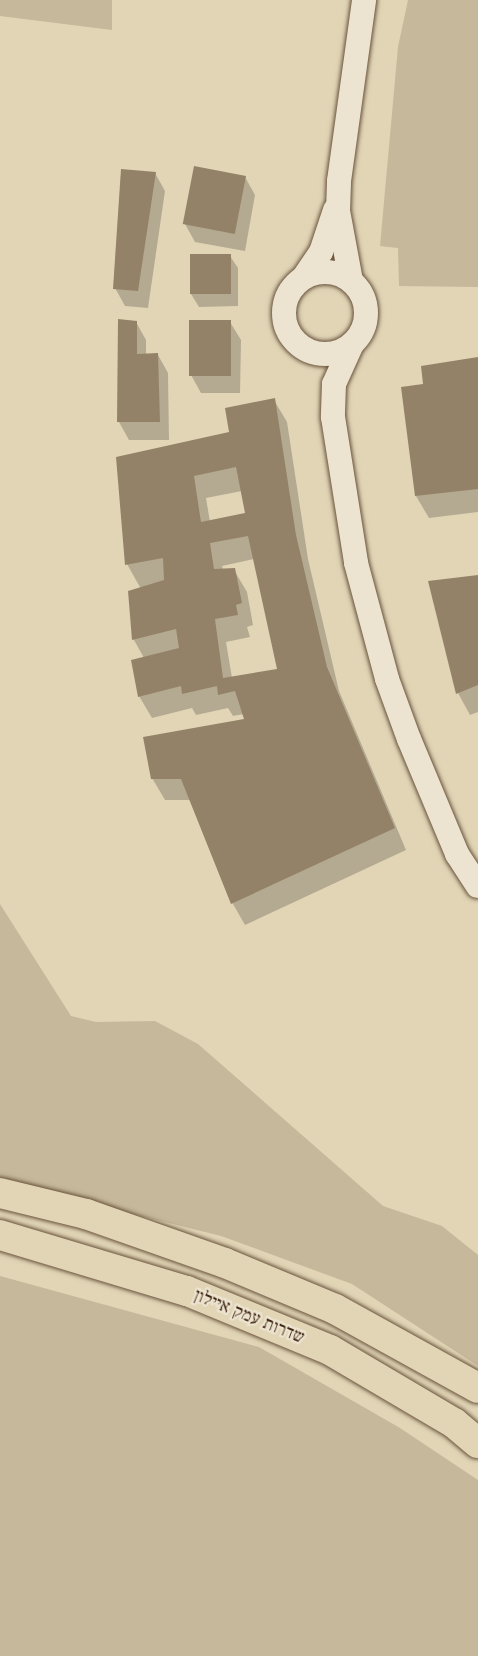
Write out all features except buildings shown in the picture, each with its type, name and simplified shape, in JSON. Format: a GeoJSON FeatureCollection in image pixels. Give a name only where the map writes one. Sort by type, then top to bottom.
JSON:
{"type":"FeatureCollection","features":[{"type":"Feature","properties":{"kind":"main road"},"geometry":{"type":"LineString","coordinates":[[0,1193],[86,1214],[236,1267],[335,1309],[478,1388]]}},
{"type":"Feature","properties":{"kind":"main road","name":"שדרות עמק איילון"},"geometry":{"type":"LineString","coordinates":[[0,1235],[187,1291],[330,1350],[428,1407],[478,1443]]}},
{"type":"Feature","properties":{"kind":"street"},"geometry":{"type":"LineString","coordinates":[[351,281],[339,196],[346,114],[364,0]]}},
{"type":"Feature","properties":{"kind":"street"},"geometry":{"type":"LineString","coordinates":[[339,196],[321,252],[304,277],[292,289],[284,308],[289,332],[301,346],[321,378],[333,417],[356,563],[387,679],[434,804],[476,886]]}},
{"type":"Feature","properties":{"kind":"street"},"geometry":{"type":"LineString","coordinates":[[304,277],[331,272],[351,281],[364,297],[367,310],[364,327],[352,344],[334,384],[333,417]]}},
{"type":"Feature","properties":{"kind":"street"},"geometry":{"type":"LineString","coordinates":[[301,346],[330,354],[352,344]]}},
{"type":"Feature","properties":{"kind":"shaded area"},"geometry":{"type":"Polygon","coordinates":[[[0,0],[112,0],[112,30],[0,16],[0,0]]]}},
{"type":"Feature","properties":{"kind":"shaded area"},"geometry":{"type":"Polygon","coordinates":[[[408,0],[478,0],[478,287],[399,286],[398,248],[380,246],[398,47],[408,0]]]}},
{"type":"Feature","properties":{"kind":"shaded area"},"geometry":{"type":"Polygon","coordinates":[[[0,904],[71,1016],[96,1022],[155,1021],[198,1044],[383,1206],[442,1226],[478,1255],[478,1366],[352,1284],[221,1236],[0,1181],[0,904]]]}},
{"type":"Feature","properties":{"kind":"shaded area"},"geometry":{"type":"Polygon","coordinates":[[[0,1276],[259,1347],[400,1428],[478,1480],[478,1656],[0,1656],[0,1276]]]}}]}
